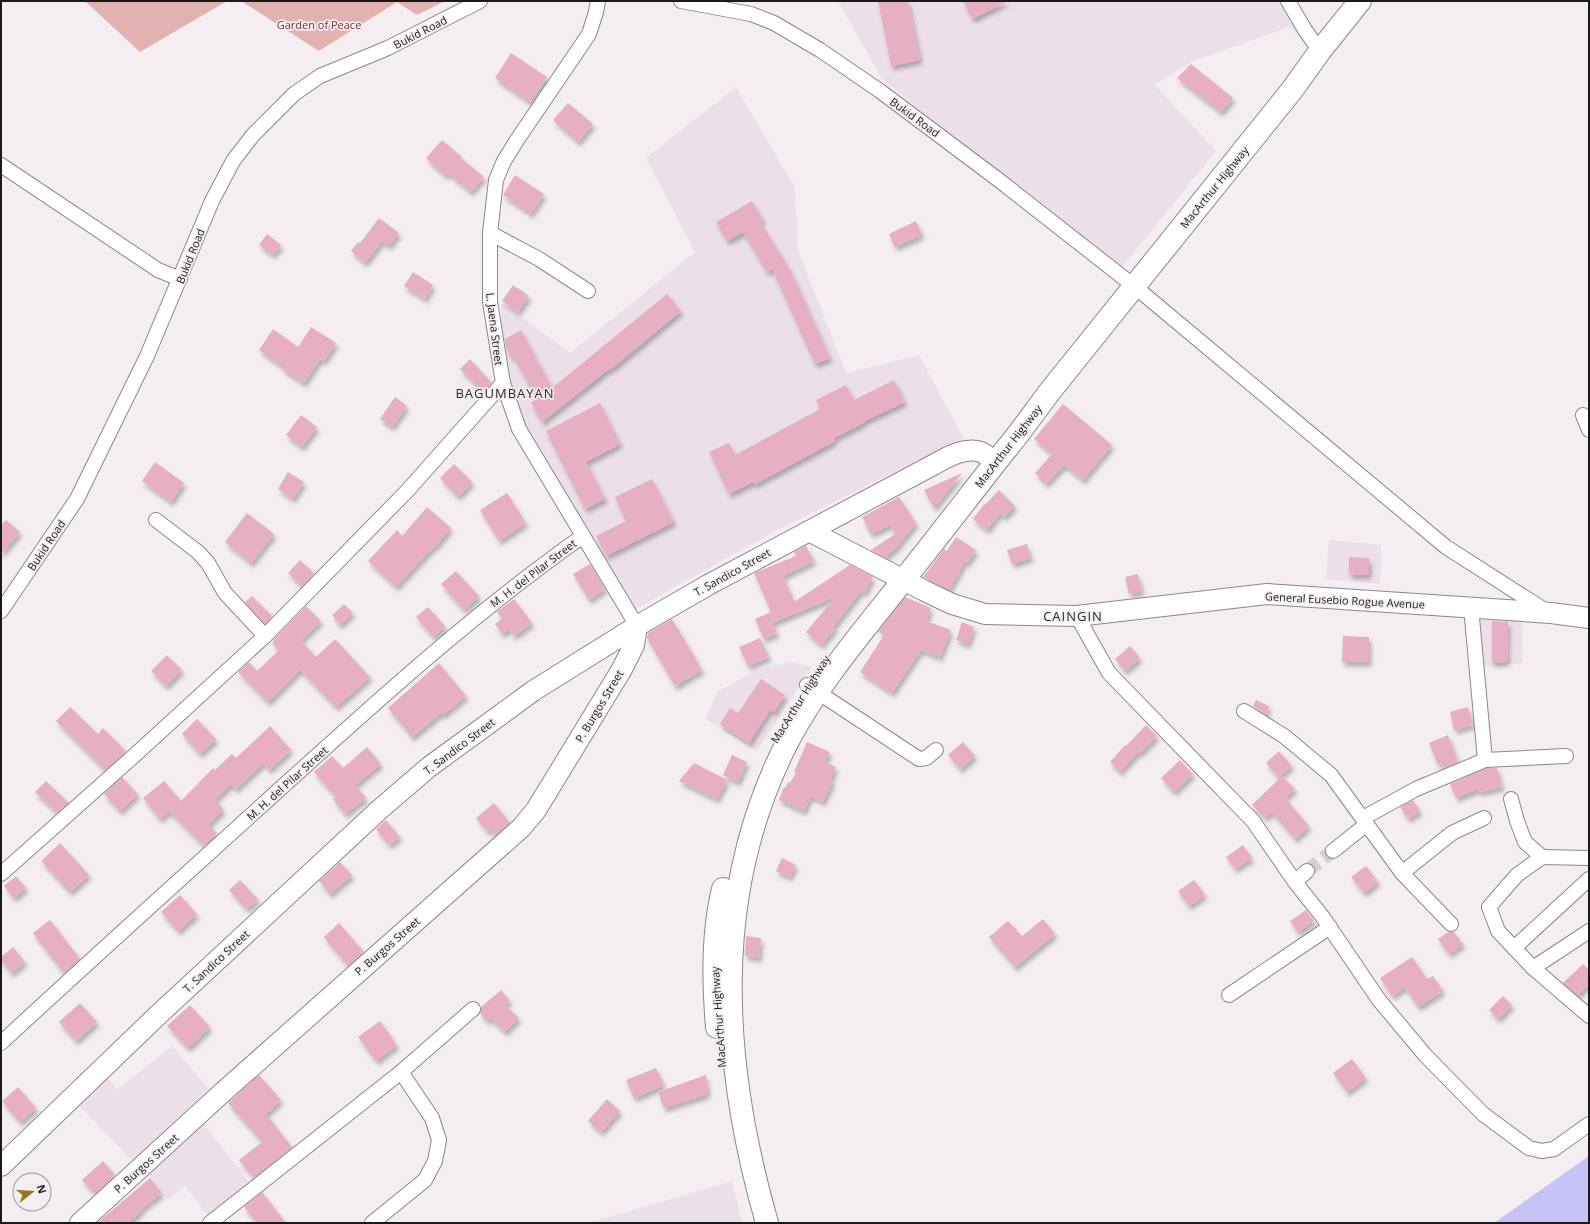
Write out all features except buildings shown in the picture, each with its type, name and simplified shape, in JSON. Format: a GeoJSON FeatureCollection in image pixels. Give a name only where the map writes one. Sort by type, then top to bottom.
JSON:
{"type":"FeatureCollection","features":[{"type":"Feature","properties":{"kind":"highway","name":"MacArthur Highway"},"geometry":{"type":"LineString","coordinates":[[753,1223],[737,1155],[721,1070],[715,992],[716,931],[738,828],[748,799],[770,746],[812,688],[847,651],[896,577],[991,458],[1018,413],[1052,390],[1116,311],[1129,283],[1292,90],[1320,51],[1360,1]]}},
{"type":"Feature","properties":{"kind":"highway","name":"MacArthur Highway"},"geometry":{"type":"LineString","coordinates":[[768,1223],[752,1163],[735,1063],[730,998],[732,932],[741,869],[762,798],[812,688]]}},
{"type":"Feature","properties":{"kind":"main road","name":"T. Sandico Street"},"geometry":{"type":"LineString","coordinates":[[1,1166],[157,1016],[373,816],[423,772],[533,691],[637,626],[708,585],[871,497],[947,458],[972,450],[980,451],[991,458]]}},
{"type":"Feature","properties":{"kind":"main road","name":"General Eusebio Rogue Avenue"},"geometry":{"type":"LineString","coordinates":[[809,531],[896,577],[952,604],[985,614],[1077,616],[1267,594],[1548,613],[1589,618]]}},
{"type":"Feature","properties":{"kind":"main road","name":"P. Burgos Street"},"geometry":{"type":"LineString","coordinates":[[80,1223],[223,1092],[521,828],[536,810],[622,669],[634,645],[637,626]]}},
{"type":"Feature","properties":{"kind":"street","name":"Bukid Road"},"geometry":{"type":"LineString","coordinates":[[1,611],[77,499],[147,356],[212,201],[233,161],[253,135],[294,94],[320,76],[388,48],[480,1]]}},
{"type":"Feature","properties":{"kind":"street","name":"L. Jaena Street"},"geometry":{"type":"LineString","coordinates":[[598,1],[589,34],[504,161],[496,180],[490,233],[490,302],[503,384],[519,429],[637,626]]}},
{"type":"Feature","properties":{"kind":"street","name":"Bukid Road"},"geometry":{"type":"LineString","coordinates":[[681,1],[750,14],[774,23],[820,50],[935,131],[1129,283],[1446,547],[1548,613]]}},
{"type":"Feature","properties":{"kind":"street"},"geometry":{"type":"LineString","coordinates":[[1288,1],[1305,30],[1320,51]]}},
{"type":"Feature","properties":{"kind":"street"},"geometry":{"type":"LineString","coordinates":[[1,165],[158,270],[180,279]]}},
{"type":"Feature","properties":{"kind":"street"},"geometry":{"type":"LineString","coordinates":[[490,233],[539,259],[588,291]]}},
{"type":"Feature","properties":{"kind":"street"},"geometry":{"type":"LineString","coordinates":[[1,874],[136,754],[265,636],[408,490],[503,384]]}},
{"type":"Feature","properties":{"kind":"street"},"geometry":{"type":"LineString","coordinates":[[1583,415],[1589,430]]}},
{"type":"Feature","properties":{"kind":"street"},"geometry":{"type":"LineString","coordinates":[[156,520],[198,552],[208,563],[225,594],[265,636]]}},
{"type":"Feature","properties":{"kind":"street","name":"M. H. del Pilar Street"},"geometry":{"type":"LineString","coordinates":[[1,1043],[451,636],[530,574],[583,536]]}},
{"type":"Feature","properties":{"kind":"street"},"geometry":{"type":"LineString","coordinates":[[1472,608],[1485,760]]}},
{"type":"Feature","properties":{"kind":"street"},"geometry":{"type":"LineString","coordinates":[[1077,616],[1109,673],[1253,821],[1295,882],[1330,927],[1379,1000],[1425,1055],[1483,1114],[1529,1148],[1542,1151],[1554,1149],[1589,1124]]}},
{"type":"Feature","properties":{"kind":"street"},"geometry":{"type":"LineString","coordinates":[[812,688],[919,759],[926,758],[936,750]]}},
{"type":"Feature","properties":{"kind":"street"},"geometry":{"type":"LineString","coordinates":[[1244,711],[1284,736],[1331,776],[1402,873],[1451,924]]}},
{"type":"Feature","properties":{"kind":"street"},"geometry":{"type":"LineString","coordinates":[[1333,851],[1365,821],[1416,789],[1485,760],[1566,756]]}},
{"type":"Feature","properties":{"kind":"street"},"geometry":{"type":"LineString","coordinates":[[1511,799],[1516,821],[1525,842],[1542,857]]}},
{"type":"Feature","properties":{"kind":"street"},"geometry":{"type":"LineString","coordinates":[[1402,873],[1452,833],[1484,818]]}},
{"type":"Feature","properties":{"kind":"street"},"geometry":{"type":"LineString","coordinates":[[1588,1012],[1533,968],[1514,948],[1498,931],[1489,907],[1517,875],[1542,857],[1589,858]]}},
{"type":"Feature","properties":{"kind":"street"},"geometry":{"type":"LineString","coordinates":[[1295,882],[1307,871]]}},
{"type":"Feature","properties":{"kind":"street"},"geometry":{"type":"LineString","coordinates":[[1514,948],[1589,879]]}},
{"type":"Feature","properties":{"kind":"street"},"geometry":{"type":"LineString","coordinates":[[1229,995],[1330,927]]}},
{"type":"Feature","properties":{"kind":"street"},"geometry":{"type":"LineString","coordinates":[[1533,968],[1589,931]]}},
{"type":"Feature","properties":{"kind":"street"},"geometry":{"type":"LineString","coordinates":[[210,1223],[401,1072],[473,1009]]}},
{"type":"Feature","properties":{"kind":"street"},"geometry":{"type":"LineString","coordinates":[[372,1223],[425,1180],[435,1161],[439,1140],[432,1118],[401,1072]]}},
{"type":"Feature","properties":{"kind":"shaded area"},"geometry":{"type":"Polygon","coordinates":[[[838,1],[1293,1],[1301,16],[1312,25],[1301,38],[1289,27],[1191,62],[1170,76],[1154,84],[1216,151],[1118,272],[882,79],[838,1]]]}},
{"type":"Feature","properties":{"kind":"shaded area"},"geometry":{"type":"Polygon","coordinates":[[[736,87],[795,188],[798,250],[846,373],[919,355],[965,441],[912,463],[778,530],[636,609],[527,428],[511,389],[501,353],[501,302],[570,353],[695,252],[646,158],[736,87]]]}},
{"type":"Feature","properties":{"kind":"shaded area"},"geometry":{"type":"Polygon","coordinates":[[[1329,540],[1381,545],[1380,584],[1326,579],[1329,540]]]}},
{"type":"Feature","properties":{"kind":"shaded area"},"geometry":{"type":"Polygon","coordinates":[[[1478,614],[1523,617],[1522,663],[1483,667],[1478,614]]]}},
{"type":"Feature","properties":{"kind":"shaded area"},"geometry":{"type":"Polygon","coordinates":[[[793,662],[812,667],[757,751],[706,719],[717,692],[756,670],[793,662]]]}},
{"type":"Feature","properties":{"kind":"shaded area"},"geometry":{"type":"Polygon","coordinates":[[[172,1046],[209,1089],[132,1161],[77,1103],[107,1076],[117,1090],[172,1046]]]}},
{"type":"Feature","properties":{"kind":"shaded area"},"geometry":{"type":"Polygon","coordinates":[[[202,1122],[250,1183],[208,1216],[185,1186],[168,1200],[144,1169],[202,1122]]]}},
{"type":"Feature","properties":{"kind":"shaded area"},"geometry":{"type":"Polygon","coordinates":[[[732,1181],[742,1223],[589,1223],[732,1181]]]}},
{"type":"Feature","properties":{"kind":"green space"},"geometry":{"type":"Polygon","coordinates":[[[85,1],[227,1],[140,52],[85,1]]]}},
{"type":"Feature","properties":{"kind":"green space","name":"Garden of Peace"},"geometry":{"type":"Polygon","coordinates":[[[241,1],[445,1],[417,15],[397,2],[319,51],[241,1]]]}},
{"type":"Feature","properties":{"kind":"water"},"geometry":{"type":"Polygon","coordinates":[[[1589,1156],[1589,1223],[1494,1223],[1589,1156]]]}},
{"type":"Feature","properties":{"kind":"tunnel"},"geometry":{"type":"LineString","coordinates":[[1307,871],[1333,851]]}},
{"type":"Feature","properties":{"kind":"district","name":"BAGUMBAYAN"},"geometry":{"type":"Point","coordinates":[505,393]}},
{"type":"Feature","properties":{"kind":"district","name":"CAINGIN"},"geometry":{"type":"Point","coordinates":[1073,616]}}]}
